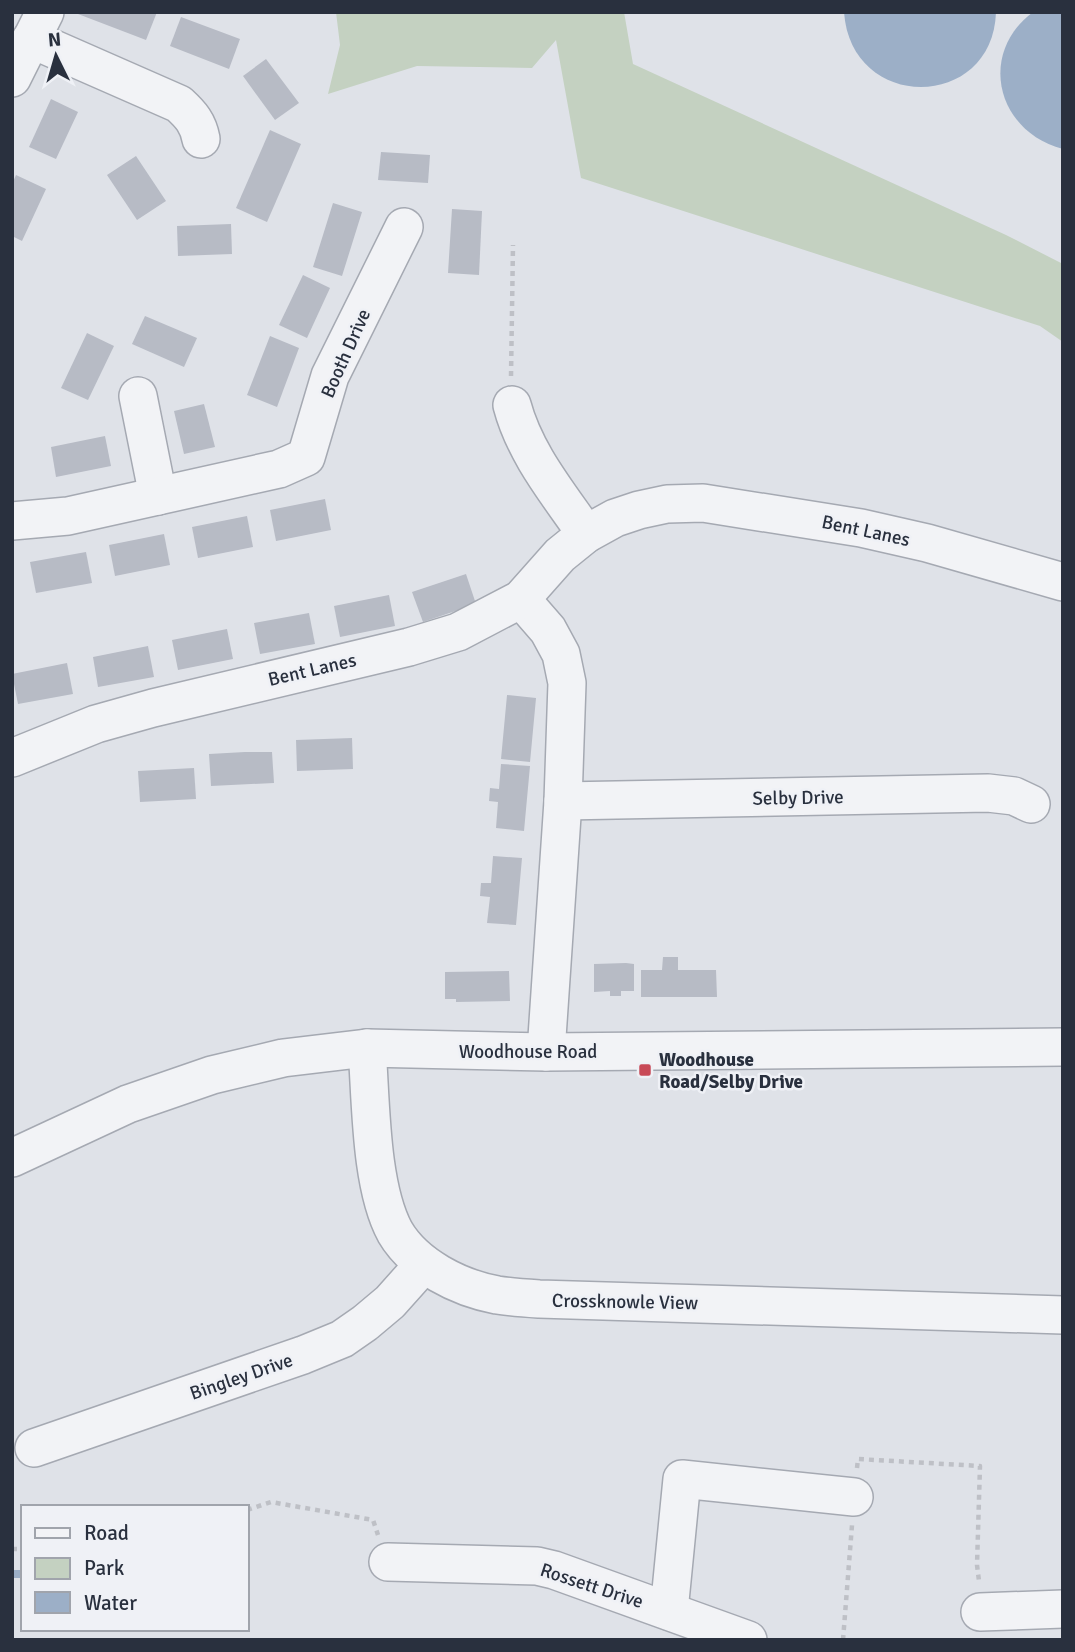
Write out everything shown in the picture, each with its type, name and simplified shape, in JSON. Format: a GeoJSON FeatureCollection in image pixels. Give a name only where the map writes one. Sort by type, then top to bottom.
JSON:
{"type":"FeatureCollection","features":[{"type":"Feature","properties":{"kind":"street"},"geometry":{"type":"LineString","coordinates":[[13,74],[38,26],[179,104],[191,114],[199,127],[201,139]]}},
{"type":"Feature","properties":{"kind":"street","name":"Booth Drive"},"geometry":{"type":"LineString","coordinates":[[12,521],[68,516],[279,469],[306,457],[330,376],[404,227]]}},
{"type":"Feature","properties":{"kind":"street"},"geometry":{"type":"LineString","coordinates":[[138,396],[158,496]]}},
{"type":"Feature","properties":{"kind":"street"},"geometry":{"type":"LineString","coordinates":[[512,405],[521,435],[586,534]]}},
{"type":"Feature","properties":{"kind":"street","name":"Bent Lanes"},"geometry":{"type":"LineString","coordinates":[[12,758],[96,724],[142,711],[410,648],[458,632],[521,599],[561,555],[586,534],[615,518],[667,504],[703,503],[861,528],[927,543],[1063,582]]}},
{"type":"Feature","properties":{"kind":"street"},"geometry":{"type":"LineString","coordinates":[[521,599],[548,630],[561,654],[567,683],[563,801],[546,1052]]}},
{"type":"Feature","properties":{"kind":"street","name":"Selby Drive"},"geometry":{"type":"LineString","coordinates":[[563,801],[988,793],[1014,796],[1031,804]]}},
{"type":"Feature","properties":{"kind":"street","name":"Woodhouse Road"},"geometry":{"type":"LineString","coordinates":[[12,1158],[128,1104],[212,1075],[283,1058],[367,1048],[546,1052],[1063,1047]]}},
{"type":"Feature","properties":{"kind":"street","name":"Crossknowle View"},"geometry":{"type":"LineString","coordinates":[[367,1048],[376,1155],[383,1197],[396,1233],[424,1264],[467,1286],[495,1295],[539,1299],[1063,1315]]}},
{"type":"Feature","properties":{"kind":"street","name":"Bingley Drive"},"geometry":{"type":"LineString","coordinates":[[34,1449],[342,1339],[390,1302],[424,1264]]}},
{"type":"Feature","properties":{"kind":"street"},"geometry":{"type":"LineString","coordinates":[[669,1611],[681,1479],[854,1497]]}},
{"type":"Feature","properties":{"kind":"street","name":"Rossett Drive"},"geometry":{"type":"LineString","coordinates":[[380,1561],[537,1566],[569,1574],[669,1611],[706,1632],[748,1640]]}},
{"type":"Feature","properties":{"kind":"street"},"geometry":{"type":"LineString","coordinates":[[978,1615],[1063,1609]]}},
{"type":"Feature","properties":{"kind":"path"},"geometry":{"type":"LineString","coordinates":[[512,405],[513,245]]}},
{"type":"Feature","properties":{"kind":"path"},"geometry":{"type":"LineString","coordinates":[[843,1640],[858,1459],[980,1466],[978,1615]]}},
{"type":"Feature","properties":{"kind":"path"},"geometry":{"type":"LineString","coordinates":[[248,1510],[271,1502],[373,1520],[380,1561]]}},
{"type":"Feature","properties":{"kind":"green space"},"geometry":{"type":"Polygon","coordinates":[[[336,12],[624,12],[633,64],[1006,235],[1063,264],[1063,342],[1040,326],[581,178],[556,40],[532,68],[417,66],[328,94],[340,45],[336,12]]]}},
{"type":"Feature","properties":{"kind":"water"},"geometry":{"type":"Polygon","coordinates":[[[844,12],[996,12],[989,45],[972,68],[948,82],[922,87],[894,82],[870,69],[852,45],[844,12]]]}},
{"type":"Feature","properties":{"kind":"water"},"geometry":{"type":"Polygon","coordinates":[[[1033,12],[1063,12],[1063,149],[1040,140],[1023,126],[1010,109],[1002,90],[1000,69],[1005,49],[1016,29],[1033,12]]]}},
{"type":"Feature","properties":{"kind":"building"},"geometry":{"type":"Polygon","coordinates":[[[157,12],[146,40],[78,14],[157,12]]]}},
{"type":"Feature","properties":{"kind":"building"},"geometry":{"type":"Polygon","coordinates":[[[181,17],[240,39],[229,69],[170,46],[181,17]]]}},
{"type":"Feature","properties":{"kind":"building"},"geometry":{"type":"Polygon","coordinates":[[[266,59],[299,103],[275,120],[243,76],[266,59]]]}},
{"type":"Feature","properties":{"kind":"building"},"geometry":{"type":"Polygon","coordinates":[[[51,99],[78,112],[56,159],[29,147],[51,99]]]}},
{"type":"Feature","properties":{"kind":"building"},"geometry":{"type":"Polygon","coordinates":[[[270,130],[301,144],[267,222],[236,208],[270,130]]]}},
{"type":"Feature","properties":{"kind":"building"},"geometry":{"type":"Polygon","coordinates":[[[381,152],[430,155],[428,183],[378,180],[381,152]]]}},
{"type":"Feature","properties":{"kind":"building"},"geometry":{"type":"Polygon","coordinates":[[[136,156],[166,201],[137,220],[107,175],[136,156]]]}},
{"type":"Feature","properties":{"kind":"building"},"geometry":{"type":"Polygon","coordinates":[[[16,175],[46,189],[22,241],[12,236],[12,184],[16,175]]]}},
{"type":"Feature","properties":{"kind":"building"},"geometry":{"type":"Polygon","coordinates":[[[333,203],[362,212],[342,276],[313,267],[333,203]]]}},
{"type":"Feature","properties":{"kind":"building"},"geometry":{"type":"Polygon","coordinates":[[[452,209],[482,211],[479,275],[448,273],[452,209]]]}},
{"type":"Feature","properties":{"kind":"building"},"geometry":{"type":"Polygon","coordinates":[[[231,224],[232,254],[178,256],[177,226],[231,224]]]}},
{"type":"Feature","properties":{"kind":"building"},"geometry":{"type":"Polygon","coordinates":[[[303,275],[330,288],[307,338],[279,325],[303,275]]]}},
{"type":"Feature","properties":{"kind":"building"},"geometry":{"type":"Polygon","coordinates":[[[145,316],[197,338],[184,367],[132,344],[145,316]]]}},
{"type":"Feature","properties":{"kind":"building"},"geometry":{"type":"Polygon","coordinates":[[[87,333],[114,346],[88,400],[61,388],[87,333]]]}},
{"type":"Feature","properties":{"kind":"building"},"geometry":{"type":"Polygon","coordinates":[[[270,336],[299,348],[277,407],[247,395],[270,336]]]}},
{"type":"Feature","properties":{"kind":"building"},"geometry":{"type":"Polygon","coordinates":[[[204,404],[215,447],[184,454],[174,411],[204,404]]]}},
{"type":"Feature","properties":{"kind":"building"},"geometry":{"type":"Polygon","coordinates":[[[105,436],[111,466],[56,477],[51,447],[105,436]]]}},
{"type":"Feature","properties":{"kind":"building"},"geometry":{"type":"Polygon","coordinates":[[[325,499],[331,530],[276,541],[270,510],[325,499]]]}},
{"type":"Feature","properties":{"kind":"building"},"geometry":{"type":"Polygon","coordinates":[[[247,516],[253,547],[198,558],[192,527],[247,516]]]}},
{"type":"Feature","properties":{"kind":"building"},"geometry":{"type":"Polygon","coordinates":[[[164,534],[170,565],[115,576],[109,545],[164,534]]]}},
{"type":"Feature","properties":{"kind":"building"},"geometry":{"type":"Polygon","coordinates":[[[86,552],[92,583],[36,593],[30,562],[86,552]]]}},
{"type":"Feature","properties":{"kind":"building"},"geometry":{"type":"Polygon","coordinates":[[[466,574],[476,604],[423,622],[412,592],[466,574]]]}},
{"type":"Feature","properties":{"kind":"building"},"geometry":{"type":"Polygon","coordinates":[[[389,595],[395,626],[340,637],[334,606],[389,595]]]}},
{"type":"Feature","properties":{"kind":"building"},"geometry":{"type":"Polygon","coordinates":[[[309,613],[315,644],[260,654],[254,623],[309,613]]]}},
{"type":"Feature","properties":{"kind":"building"},"geometry":{"type":"Polygon","coordinates":[[[227,629],[233,659],[178,670],[172,640],[227,629]]]}},
{"type":"Feature","properties":{"kind":"building"},"geometry":{"type":"Polygon","coordinates":[[[148,646],[154,677],[98,687],[93,657],[148,646]]]}},
{"type":"Feature","properties":{"kind":"building"},"geometry":{"type":"Polygon","coordinates":[[[67,663],[73,694],[18,704],[12,674],[67,663]]]}},
{"type":"Feature","properties":{"kind":"building"},"geometry":{"type":"Polygon","coordinates":[[[507,695],[536,698],[530,762],[501,759],[507,695]]]}},
{"type":"Feature","properties":{"kind":"building"},"geometry":{"type":"Polygon","coordinates":[[[352,738],[353,769],[297,771],[296,740],[352,738]]]}},
{"type":"Feature","properties":{"kind":"building"},"geometry":{"type":"Polygon","coordinates":[[[272,752],[274,783],[211,786],[209,754],[272,752]]]}},
{"type":"Feature","properties":{"kind":"building"},"geometry":{"type":"Polygon","coordinates":[[[501,764],[530,766],[524,831],[496,828],[498,802],[489,801],[490,788],[499,789],[501,764]]]}},
{"type":"Feature","properties":{"kind":"building"},"geometry":{"type":"Polygon","coordinates":[[[194,768],[196,799],[140,802],[138,771],[194,768]]]}},
{"type":"Feature","properties":{"kind":"building"},"geometry":{"type":"Polygon","coordinates":[[[493,856],[522,858],[516,925],[487,923],[490,897],[480,896],[481,883],[491,883],[493,856]]]}},
{"type":"Feature","properties":{"kind":"building"},"geometry":{"type":"Polygon","coordinates":[[[663,957],[678,957],[678,970],[716,970],[717,997],[641,997],[641,970],[662,970],[663,957]]]}},
{"type":"Feature","properties":{"kind":"building"},"geometry":{"type":"Polygon","coordinates":[[[594,964],[634,964],[634,991],[621,991],[621,996],[610,996],[610,991],[594,992],[594,964]]]}},
{"type":"Feature","properties":{"kind":"building"},"geometry":{"type":"Polygon","coordinates":[[[509,971],[510,1001],[456,1002],[456,999],[445,999],[445,972],[509,971]]]}},
{"type":"Feature","properties":{"kind":"waterway"},"geometry":{"type":"LineString","coordinates":[[12,1574],[21,1574]]}},
{"type":"Feature","properties":{"kind":"place","name":"Woodhouse Road/Selby Drive"},"geometry":{"type":"Point","coordinates":[645,1070]}}]}
